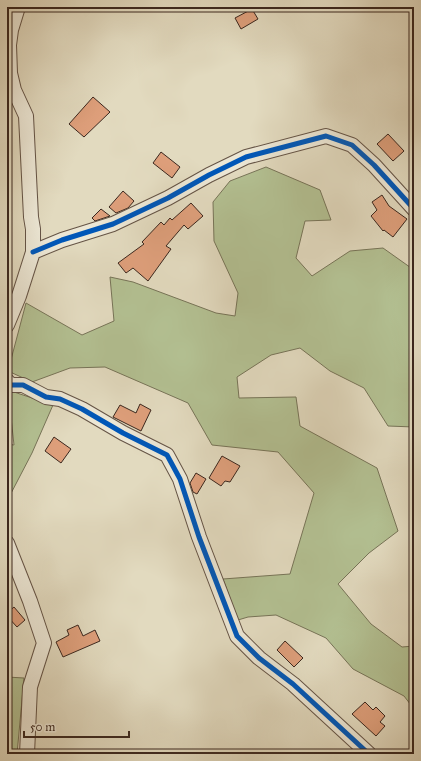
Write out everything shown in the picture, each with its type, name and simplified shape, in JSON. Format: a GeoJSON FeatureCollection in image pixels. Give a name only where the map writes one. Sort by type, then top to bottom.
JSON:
{"type":"FeatureCollection","features":[{"type":"Feature","properties":{"kind":"street"},"geometry":{"type":"LineString","coordinates":[[7,324],[19,296],[33,252],[26,116],[14,90],[10,73],[9,45],[11,30],[18,7]]}},
{"type":"Feature","properties":{"kind":"street"},"geometry":{"type":"LineString","coordinates":[[33,252],[62,240],[113,224],[168,198],[208,174],[246,157],[326,136],[352,145],[374,165],[414,209]]}},
{"type":"Feature","properties":{"kind":"street"},"geometry":{"type":"LineString","coordinates":[[7,381],[11,384],[23,385],[46,397],[60,399],[82,409],[123,433],[166,455],[180,479],[199,537],[238,636],[260,658],[293,684],[369,754]]}},
{"type":"Feature","properties":{"kind":"street"},"geometry":{"type":"LineString","coordinates":[[7,543],[30,601],[44,643],[30,687],[28,754]]}},
{"type":"Feature","properties":{"kind":"green space"},"geometry":{"type":"Polygon","coordinates":[[[7,132],[10,160],[7,246],[7,132]]]}},
{"type":"Feature","properties":{"kind":"green space"},"geometry":{"type":"Polygon","coordinates":[[[266,167],[320,190],[331,220],[305,221],[296,258],[312,276],[350,251],[383,248],[414,270],[414,427],[388,426],[364,388],[330,371],[300,348],[271,355],[237,377],[239,398],[296,397],[300,426],[377,468],[398,531],[369,553],[338,584],[371,624],[402,647],[414,646],[414,709],[404,696],[353,669],[326,638],[276,615],[248,617],[238,620],[223,579],[290,574],[314,493],[278,452],[212,445],[188,403],[105,367],[70,368],[32,382],[8,371],[26,303],[82,335],[114,321],[110,277],[133,282],[216,313],[235,316],[238,293],[214,241],[213,202],[230,181],[266,167]]]}},
{"type":"Feature","properties":{"kind":"green space"},"geometry":{"type":"Polygon","coordinates":[[[8,390],[53,405],[32,453],[7,501],[7,444],[14,445],[8,390]]]}},
{"type":"Feature","properties":{"kind":"green space"},"geometry":{"type":"Polygon","coordinates":[[[7,677],[24,678],[17,754],[7,754],[7,677]]]}},
{"type":"Feature","properties":{"kind":"building"},"geometry":{"type":"Polygon","coordinates":[[[252,9],[258,19],[241,29],[235,18],[252,9]]]}},
{"type":"Feature","properties":{"kind":"building"},"geometry":{"type":"Polygon","coordinates":[[[93,97],[110,112],[84,137],[69,124],[93,97]]]}},
{"type":"Feature","properties":{"kind":"building"},"geometry":{"type":"Polygon","coordinates":[[[388,134],[404,151],[393,161],[377,144],[388,134]]]}},
{"type":"Feature","properties":{"kind":"building"},"geometry":{"type":"Polygon","coordinates":[[[161,152],[180,167],[172,178],[153,163],[161,152]]]}},
{"type":"Feature","properties":{"kind":"building"},"geometry":{"type":"Polygon","coordinates":[[[123,191],[134,201],[128,208],[116,213],[109,207],[123,191]]]}},
{"type":"Feature","properties":{"kind":"building"},"geometry":{"type":"Polygon","coordinates":[[[382,195],[389,206],[407,219],[393,237],[384,230],[383,231],[371,216],[377,210],[372,202],[382,195]]]}},
{"type":"Feature","properties":{"kind":"building"},"geometry":{"type":"Polygon","coordinates":[[[191,203],[203,216],[188,229],[184,225],[166,246],[171,249],[148,281],[133,268],[126,273],[118,263],[144,244],[142,242],[161,222],[164,225],[170,218],[172,220],[191,203]]]}},
{"type":"Feature","properties":{"kind":"building"},"geometry":{"type":"Polygon","coordinates":[[[101,209],[110,216],[95,221],[92,218],[101,209]]]}},
{"type":"Feature","properties":{"kind":"building"},"geometry":{"type":"Polygon","coordinates":[[[140,404],[151,410],[141,431],[113,417],[120,405],[136,413],[140,404]]]}},
{"type":"Feature","properties":{"kind":"building"},"geometry":{"type":"Polygon","coordinates":[[[54,437],[71,449],[61,463],[45,451],[54,437]]]}},
{"type":"Feature","properties":{"kind":"building"},"geometry":{"type":"Polygon","coordinates":[[[222,456],[240,466],[230,482],[225,481],[221,486],[209,478],[222,456]]]}},
{"type":"Feature","properties":{"kind":"building"},"geometry":{"type":"Polygon","coordinates":[[[196,473],[206,479],[197,494],[193,492],[190,483],[196,473]]]}},
{"type":"Feature","properties":{"kind":"building"},"geometry":{"type":"Polygon","coordinates":[[[14,607],[25,620],[17,627],[7,616],[7,613],[14,607]]]}},
{"type":"Feature","properties":{"kind":"building"},"geometry":{"type":"Polygon","coordinates":[[[78,625],[83,636],[95,630],[100,641],[63,657],[56,642],[69,635],[67,630],[78,625]]]}},
{"type":"Feature","properties":{"kind":"building"},"geometry":{"type":"Polygon","coordinates":[[[285,641],[303,658],[294,667],[277,650],[285,641]]]}},
{"type":"Feature","properties":{"kind":"building"},"geometry":{"type":"Polygon","coordinates":[[[365,702],[373,710],[376,707],[385,716],[380,722],[385,726],[376,736],[352,714],[365,702]]]}},
{"type":"Feature","properties":{"kind":"cycle path"},"geometry":{"type":"LineString","coordinates":[[33,252],[62,240],[113,224],[168,198],[209,175],[246,157],[326,136],[352,145],[374,165],[414,209]]}},
{"type":"Feature","properties":{"kind":"cycle path"},"geometry":{"type":"LineString","coordinates":[[7,381],[11,385],[23,385],[46,397],[60,399],[82,409],[123,433],[167,455],[180,479],[199,537],[237,636],[259,658],[293,684],[369,754]]}}]}
